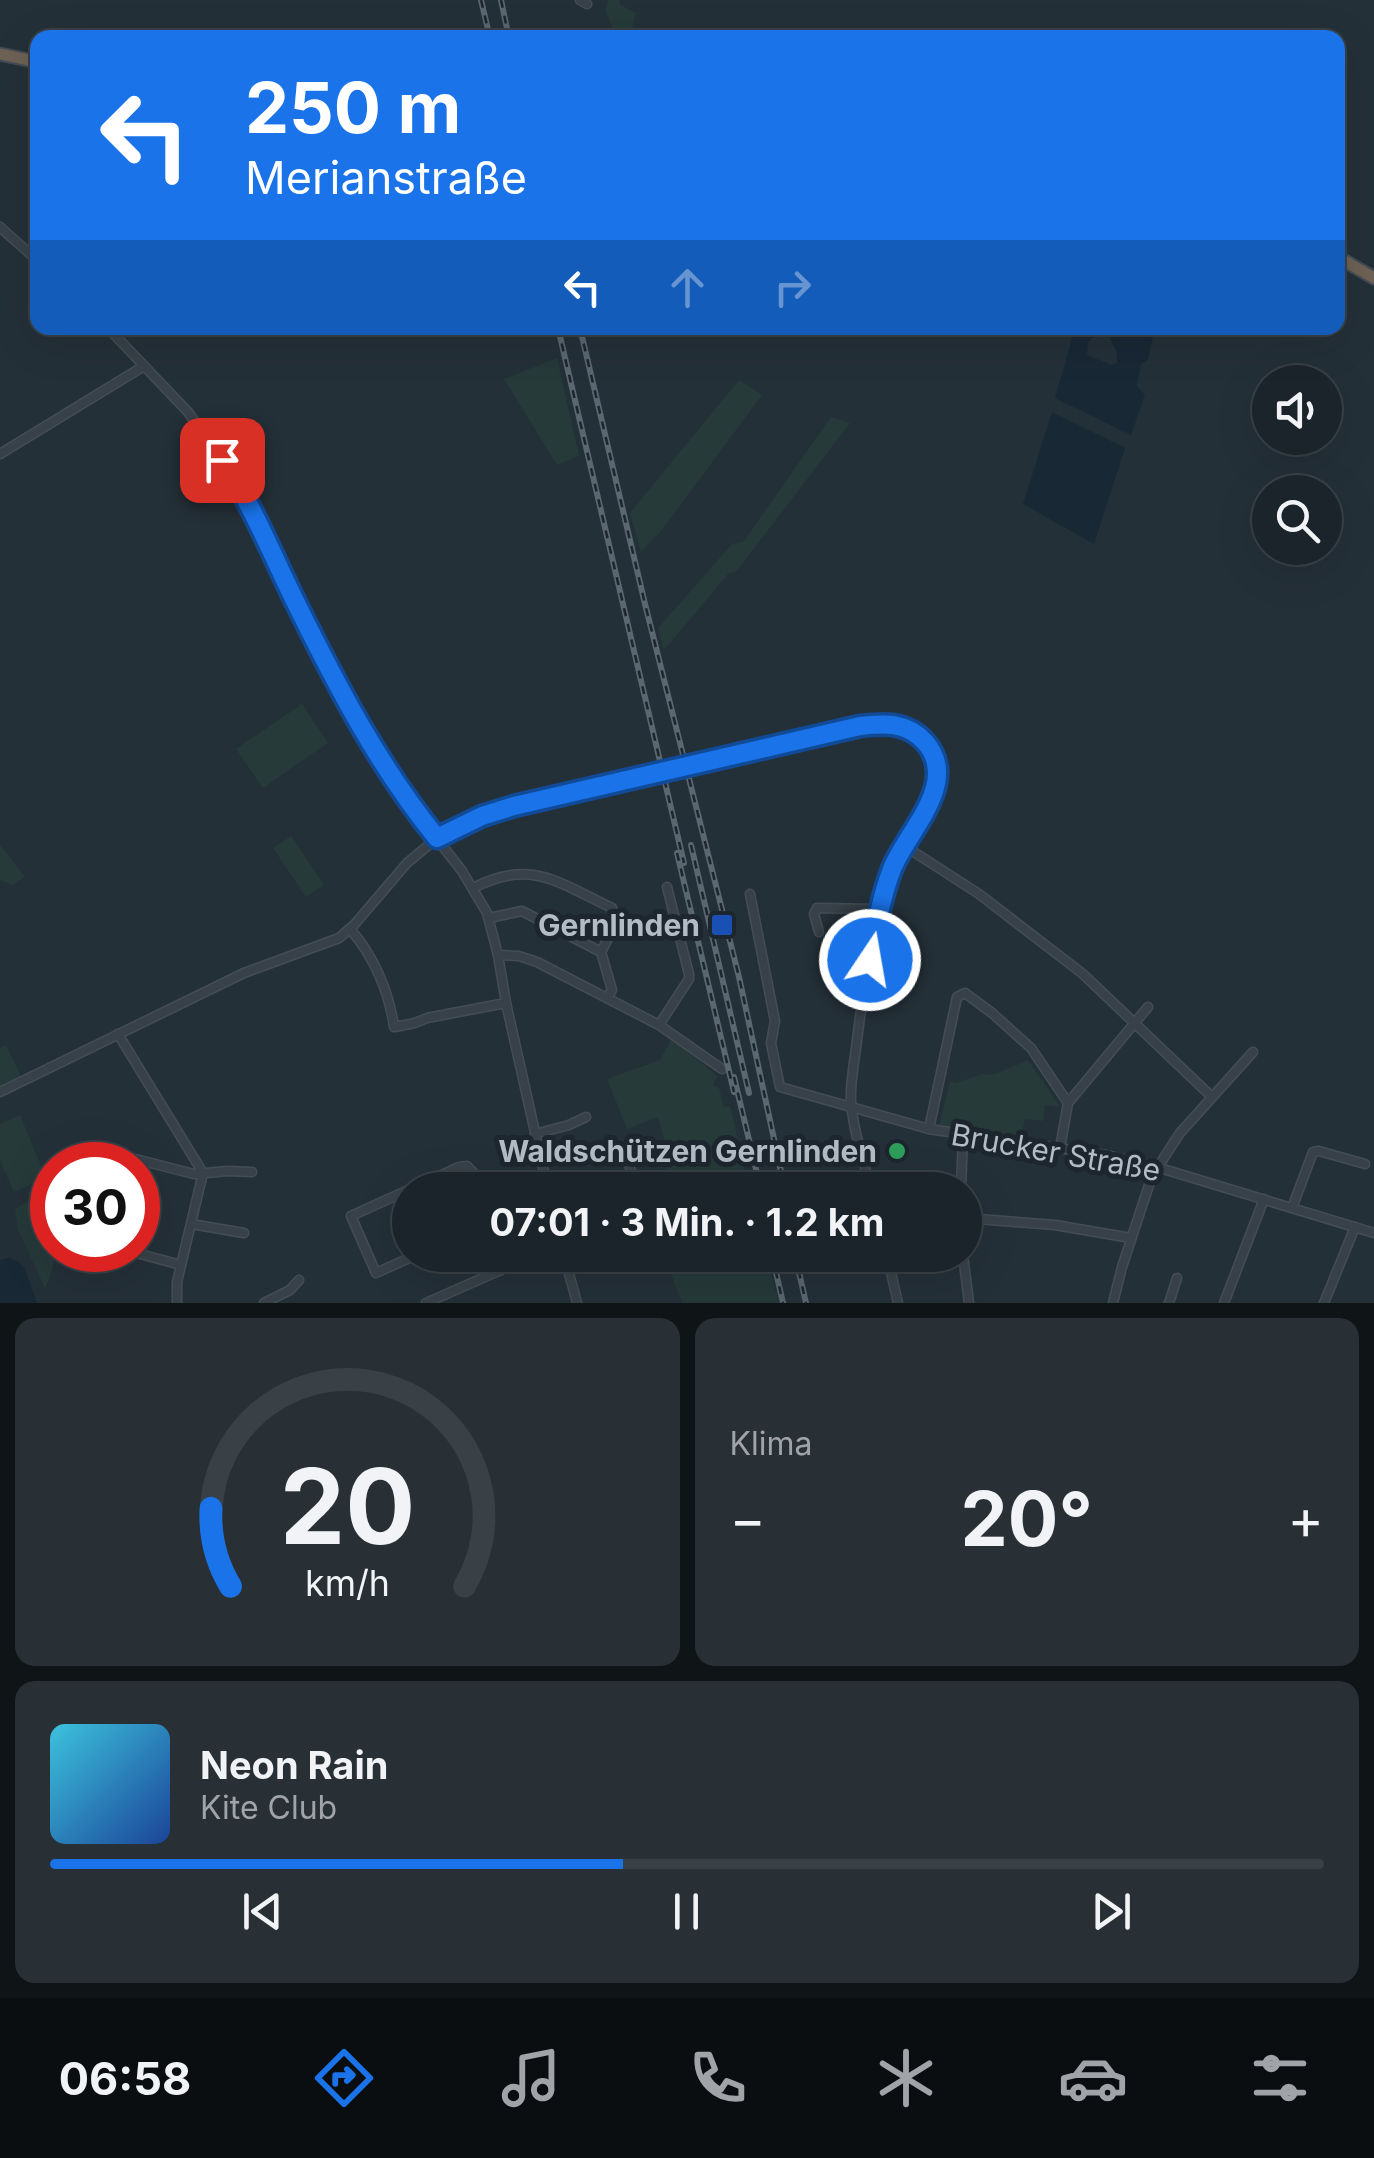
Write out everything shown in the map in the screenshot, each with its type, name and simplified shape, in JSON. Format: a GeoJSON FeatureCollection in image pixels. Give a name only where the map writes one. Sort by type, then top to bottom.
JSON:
{"type":"FeatureCollection","features":[{"type":"Feature","properties":{"kind":"highway"},"geometry":{"type":"LineString","coordinates":[[0,54],[30,60]]}},
{"type":"Feature","properties":{"kind":"highway"},"geometry":{"type":"LineString","coordinates":[[1345,261],[1374,278]]}},
{"type":"Feature","properties":{"kind":"street"},"geometry":{"type":"LineString","coordinates":[[0,227],[30,254]]}},
{"type":"Feature","properties":{"kind":"street"},"geometry":{"type":"LineString","coordinates":[[115,335],[188,412],[232,475],[375,752],[489,918],[544,1172]]}},
{"type":"Feature","properties":{"kind":"street"},"geometry":{"type":"LineString","coordinates":[[0,454],[144,366]]}},
{"type":"Feature","properties":{"kind":"street"},"geometry":{"type":"LineString","coordinates":[[0,1092],[244,973],[333,941],[350,929],[407,862],[437,838],[482,816],[860,726],[887,723],[920,736],[930,747],[936,763],[937,785],[891,871],[860,1015],[850,1100],[867,1172]]}},
{"type":"Feature","properties":{"kind":"street"},"geometry":{"type":"LineString","coordinates":[[904,845],[979,894],[1084,974],[1212,1097]]}},
{"type":"Feature","properties":{"kind":"street"},"geometry":{"type":"LineString","coordinates":[[472,888],[506,875],[531,873],[612,908],[612,930],[602,952],[612,990],[607,998]]}},
{"type":"Feature","properties":{"kind":"street"},"geometry":{"type":"LineString","coordinates":[[659,1025],[689,974],[666,887]]}},
{"type":"Feature","properties":{"kind":"street","name":"Brucker Straße"},"geometry":{"type":"LineString","coordinates":[[750,894],[775,1021],[771,1043],[780,1087],[929,1128],[1106,1155],[1374,1234]]}},
{"type":"Feature","properties":{"kind":"street"},"geometry":{"type":"LineString","coordinates":[[819,932],[814,914],[817,908],[881,910]]}},
{"type":"Feature","properties":{"kind":"street"},"geometry":{"type":"LineString","coordinates":[[489,918],[522,911],[602,952]]}},
{"type":"Feature","properties":{"kind":"street"},"geometry":{"type":"LineString","coordinates":[[350,929],[387,991],[394,1027],[506,1003]]}},
{"type":"Feature","properties":{"kind":"street"},"geometry":{"type":"LineString","coordinates":[[498,956],[528,958],[659,1025],[722,1069]]}},
{"type":"Feature","properties":{"kind":"street"},"geometry":{"type":"LineString","coordinates":[[929,1128],[957,998],[965,994],[1031,1048],[1068,1103]]}},
{"type":"Feature","properties":{"kind":"street"},"geometry":{"type":"LineString","coordinates":[[1060,1148],[1068,1103],[1148,1008]]}},
{"type":"Feature","properties":{"kind":"street"},"geometry":{"type":"LineString","coordinates":[[118,1034],[203,1173],[177,1282],[177,1303]]}},
{"type":"Feature","properties":{"kind":"street"},"geometry":{"type":"LineString","coordinates":[[1112,1303],[1152,1176],[1180,1133],[1254,1052]]}},
{"type":"Feature","properties":{"kind":"street"},"geometry":{"type":"LineString","coordinates":[[536,1134],[586,1116]]}},
{"type":"Feature","properties":{"kind":"street"},"geometry":{"type":"LineString","coordinates":[[962,1172],[963,1135]]}},
{"type":"Feature","properties":{"kind":"street"},"geometry":{"type":"LineString","coordinates":[[1292,1208],[1313,1152],[1365,1164]]}},
{"type":"Feature","properties":{"kind":"street"},"geometry":{"type":"LineString","coordinates":[[160,1165],[194,1174],[252,1172]]}},
{"type":"Feature","properties":{"kind":"street"},"geometry":{"type":"LineString","coordinates":[[630,1165],[632,1172]]}},
{"type":"Feature","properties":{"kind":"street"},"geometry":{"type":"LineString","coordinates":[[448,1172],[467,1166],[473,1172]]}},
{"type":"Feature","properties":{"kind":"street"},"geometry":{"type":"LineString","coordinates":[[392,1197],[351,1216],[376,1273],[392,1266]]}},
{"type":"Feature","properties":{"kind":"street"},"geometry":{"type":"LineString","coordinates":[[1224,1303],[1264,1199]]}},
{"type":"Feature","properties":{"kind":"street"},"geometry":{"type":"LineString","coordinates":[[982,1219],[1056,1225],[1131,1238]]}},
{"type":"Feature","properties":{"kind":"street"},"geometry":{"type":"LineString","coordinates":[[192,1224],[244,1233]]}},
{"type":"Feature","properties":{"kind":"street"},"geometry":{"type":"LineString","coordinates":[[1324,1303],[1355,1227]]}},
{"type":"Feature","properties":{"kind":"street"},"geometry":{"type":"LineString","coordinates":[[160,1259],[181,1265]]}},
{"type":"Feature","properties":{"kind":"street"},"geometry":{"type":"LineString","coordinates":[[426,1303],[496,1272]]}},
{"type":"Feature","properties":{"kind":"street"},"geometry":{"type":"LineString","coordinates":[[568,1272],[576,1303]]}},
{"type":"Feature","properties":{"kind":"street"},"geometry":{"type":"LineString","coordinates":[[891,1272],[898,1303]]}},
{"type":"Feature","properties":{"kind":"street"},"geometry":{"type":"LineString","coordinates":[[965,1272],[969,1303]]}},
{"type":"Feature","properties":{"kind":"street"},"geometry":{"type":"LineString","coordinates":[[1169,1303],[1177,1278]]}},
{"type":"Feature","properties":{"kind":"street"},"geometry":{"type":"LineString","coordinates":[[264,1303],[282,1296],[299,1280]]}},
{"type":"Feature","properties":{"kind":"green space"},"geometry":{"type":"Polygon","coordinates":[[[609,0],[620,0],[619,4],[636,13],[632,30],[613,30],[605,9],[609,0]]]}},
{"type":"Feature","properties":{"kind":"green space"},"geometry":{"type":"Polygon","coordinates":[[[557,358],[579,456],[557,465],[504,379],[557,358]]]}},
{"type":"Feature","properties":{"kind":"green space"},"geometry":{"type":"Polygon","coordinates":[[[739,380],[762,395],[661,531],[641,552],[630,513],[739,380]]]}},
{"type":"Feature","properties":{"kind":"green space"},"geometry":{"type":"Polygon","coordinates":[[[831,417],[850,423],[736,572],[729,573],[664,650],[658,628],[732,544],[744,541],[831,417]]]}},
{"type":"Feature","properties":{"kind":"green space"},"geometry":{"type":"Polygon","coordinates":[[[302,704],[328,743],[263,788],[236,749],[302,704]]]}},
{"type":"Feature","properties":{"kind":"green space"},"geometry":{"type":"Polygon","coordinates":[[[291,836],[324,885],[306,897],[273,848],[291,836]]]}},
{"type":"Feature","properties":{"kind":"green space"},"geometry":{"type":"Polygon","coordinates":[[[0,845],[25,877],[12,885],[0,880],[0,845]]]}},
{"type":"Feature","properties":{"kind":"green space"},"geometry":{"type":"Polygon","coordinates":[[[674,1040],[717,1076],[713,1085],[719,1088],[724,1107],[730,1106],[746,1172],[654,1172],[671,1167],[658,1117],[627,1129],[607,1079],[660,1060],[674,1040]]]}},
{"type":"Feature","properties":{"kind":"green space"},"geometry":{"type":"Polygon","coordinates":[[[6,1045],[21,1076],[0,1086],[0,1048],[6,1045]]]}},
{"type":"Feature","properties":{"kind":"green space"},"geometry":{"type":"Polygon","coordinates":[[[1028,1060],[1060,1107],[1045,1105],[1043,1121],[1025,1119],[1021,1137],[939,1126],[950,1082],[993,1075],[1028,1060]]]}},
{"type":"Feature","properties":{"kind":"green space"},"geometry":{"type":"Polygon","coordinates":[[[20,1115],[31,1142],[30,1185],[14,1192],[0,1160],[0,1124],[20,1115]]]}},
{"type":"Feature","properties":{"kind":"green space"},"geometry":{"type":"Polygon","coordinates":[[[30,1204],[30,1256],[18,1230],[15,1209],[30,1204]]]}},
{"type":"Feature","properties":{"kind":"green space"},"geometry":{"type":"Polygon","coordinates":[[[38,1272],[51,1272],[45,1288],[38,1272]]]}},
{"type":"Feature","properties":{"kind":"green space"},"geometry":{"type":"Polygon","coordinates":[[[670,1272],[771,1272],[779,1303],[682,1303],[670,1272]]]}},
{"type":"Feature","properties":{"kind":"water"},"geometry":{"type":"Polygon","coordinates":[[[1073,335],[1108,335],[1153,335],[1148,360],[1141,364],[1137,386],[1145,395],[1131,435],[1055,398],[1073,335]],[[1108,335],[1095,336],[1088,342],[1087,355],[1112,365],[1117,363],[1117,353],[1108,335]]]}},
{"type":"Feature","properties":{"kind":"water"},"geometry":{"type":"Polygon","coordinates":[[[1052,412],[1125,448],[1094,544],[1023,504],[1052,412]]]}},
{"type":"Feature","properties":{"kind":"water"},"geometry":{"type":"Polygon","coordinates":[[[9,1258],[24,1267],[37,1303],[0,1303],[0,1260],[9,1258]]]}},
{"type":"Feature","properties":{"kind":"railway"},"geometry":{"type":"LineString","coordinates":[[481,0],[488,30]]}},
{"type":"Feature","properties":{"kind":"railway"},"geometry":{"type":"LineString","coordinates":[[501,0],[507,30]]}},
{"type":"Feature","properties":{"kind":"railway"},"geometry":{"type":"LineString","coordinates":[[560,335],[684,863]]}},
{"type":"Feature","properties":{"kind":"railway"},"geometry":{"type":"LineString","coordinates":[[582,335],[739,977],[781,1172]]}},
{"type":"Feature","properties":{"kind":"railway"},"geometry":{"type":"LineString","coordinates":[[691,845],[749,1093]]}},
{"type":"Feature","properties":{"kind":"railway"},"geometry":{"type":"LineString","coordinates":[[677,853],[734,1092]]}},
{"type":"Feature","properties":{"kind":"railway"},"geometry":{"type":"LineString","coordinates":[[734,1077],[757,1172]]}},
{"type":"Feature","properties":{"kind":"railway"},"geometry":{"type":"LineString","coordinates":[[776,1272],[783,1303]]}},
{"type":"Feature","properties":{"kind":"railway"},"geometry":{"type":"LineString","coordinates":[[799,1272],[806,1303]]}},
{"type":"Feature","properties":{"kind":"place","name":"Gernlinden"},"geometry":{"type":"Point","coordinates":[722,925]}},
{"type":"Feature","properties":{"kind":"place","name":"Waldschützen Gernlinden"},"geometry":{"type":"Point","coordinates":[897,1151]}},
{"type":"Feature","properties":{"kind":"route"},"geometry":{"type":"LineString","coordinates":[[222,460],[375,752],[437,838],[482,816],[514,806],[860,726],[887,723],[920,736],[936,763],[937,785],[891,871],[870,960]]}}]}
